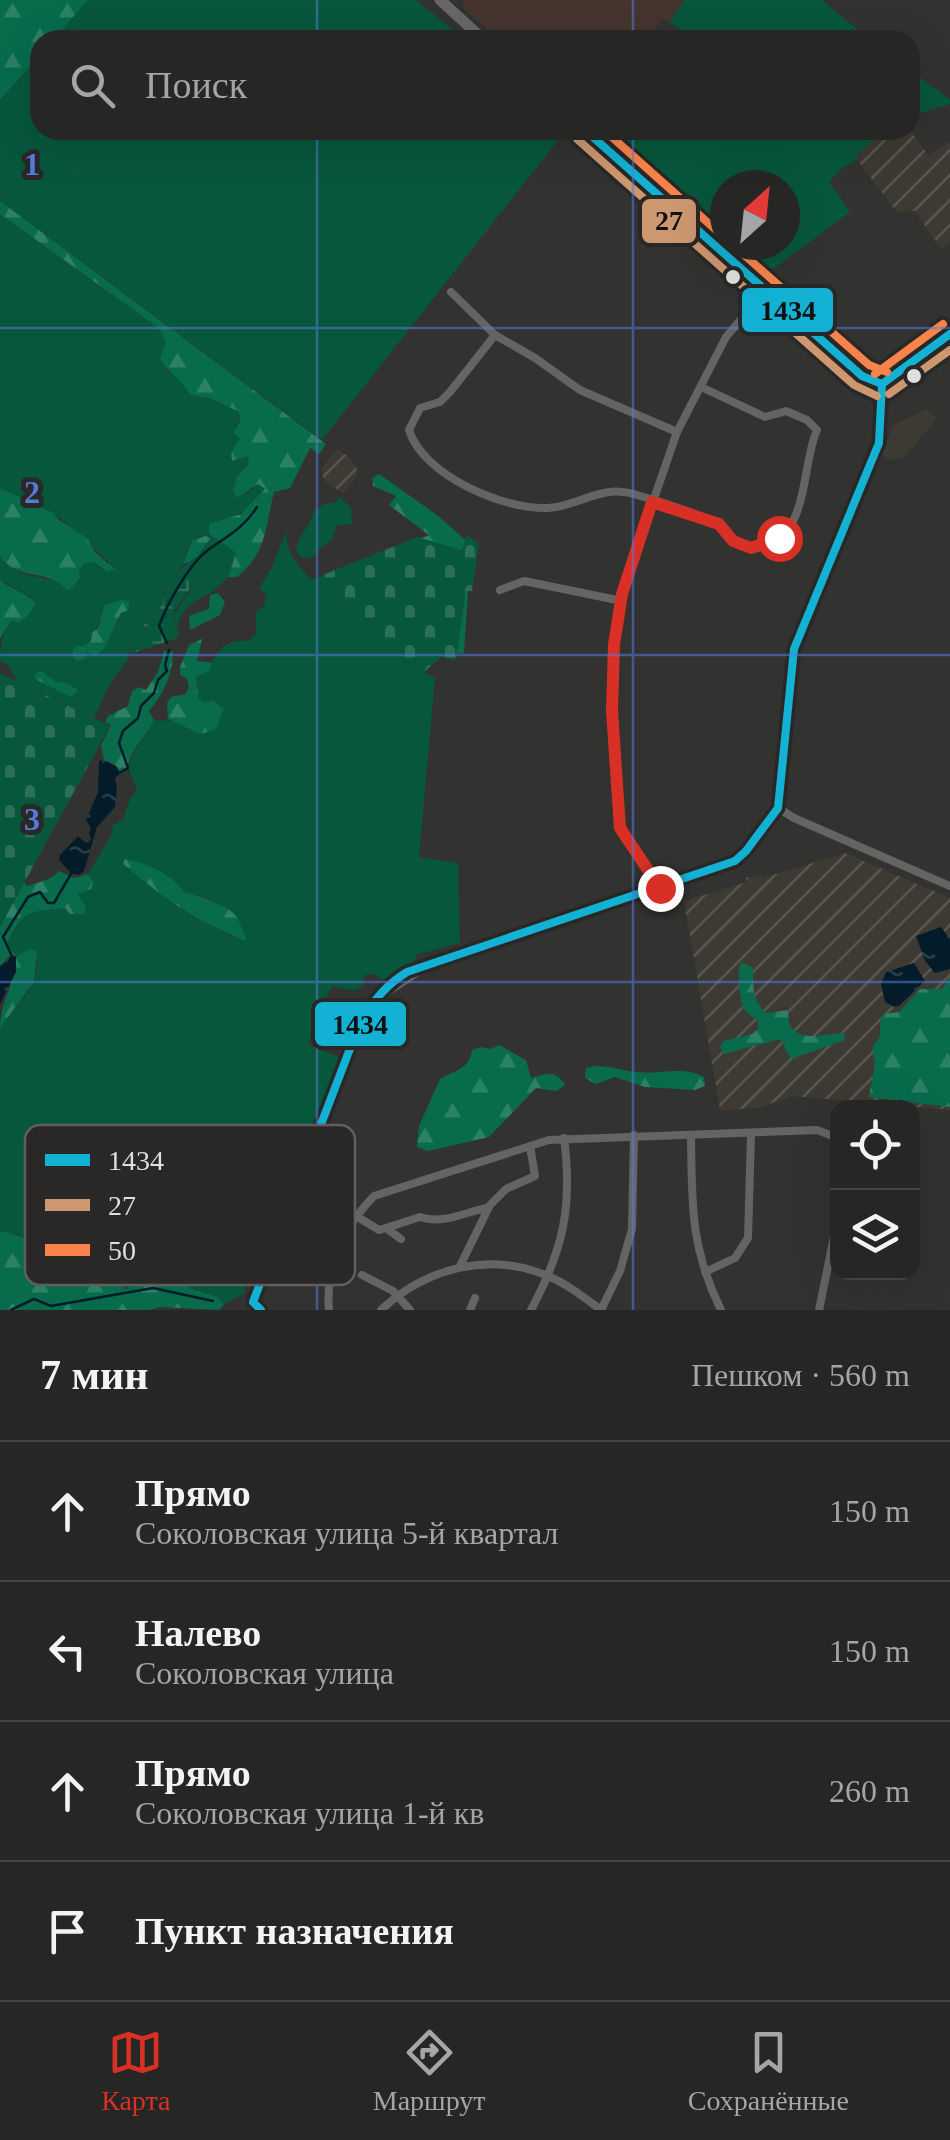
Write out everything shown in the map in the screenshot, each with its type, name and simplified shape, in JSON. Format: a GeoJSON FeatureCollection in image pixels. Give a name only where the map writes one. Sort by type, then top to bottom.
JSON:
{"type":"FeatureCollection","features":[{"type":"Feature","properties":{"kind":"street"},"geometry":{"type":"LineString","coordinates":[[440,0],[473,30]]}},
{"type":"Feature","properties":{"kind":"street"},"geometry":{"type":"LineString","coordinates":[[597,140],[769,286],[862,376],[882,384]]}},
{"type":"Feature","properties":{"kind":"street"},"geometry":{"type":"LineString","coordinates":[[660,888],[620,828],[612,711],[614,645],[622,601],[677,432],[726,337],[769,286]]}},
{"type":"Feature","properties":{"kind":"street"},"geometry":{"type":"LineString","coordinates":[[451,292],[495,335],[580,390],[677,432]]}},
{"type":"Feature","properties":{"kind":"street"},"geometry":{"type":"LineString","coordinates":[[882,384],[950,334]]}},
{"type":"Feature","properties":{"kind":"street"},"geometry":{"type":"LineString","coordinates":[[495,335],[440,402],[420,408],[410,430],[418,448],[464,486],[529,508],[552,508],[591,494],[619,491],[719,524],[733,541],[751,548],[779,538],[798,508],[817,430],[786,410],[765,416],[701,387]]}},
{"type":"Feature","properties":{"kind":"street"},"geometry":{"type":"LineString","coordinates":[[321,1125],[365,1012],[383,994],[428,965],[660,888],[735,861],[746,851],[778,808],[794,650],[872,464],[882,427],[882,384]]}},
{"type":"Feature","properties":{"kind":"street"},"geometry":{"type":"LineString","coordinates":[[500,590],[524,581],[622,601]]}},
{"type":"Feature","properties":{"kind":"street"},"geometry":{"type":"LineString","coordinates":[[778,808],[950,886]]}},
{"type":"Feature","properties":{"kind":"street"},"geometry":{"type":"LineString","coordinates":[[355,1220],[374,1196],[564,1138],[817,1130],[830,1135]]}},
{"type":"Feature","properties":{"kind":"street"},"geometry":{"type":"LineString","coordinates":[[705,1272],[735,1258],[748,1238],[752,1134]]}},
{"type":"Feature","properties":{"kind":"street"},"geometry":{"type":"LineString","coordinates":[[381,1310],[428,1277],[460,1266],[504,1264],[548,1276],[601,1310],[620,1271],[632,1228],[634,1135]]}},
{"type":"Feature","properties":{"kind":"street"},"geometry":{"type":"LineString","coordinates":[[691,1135],[694,1228],[705,1272],[721,1310]]}},
{"type":"Feature","properties":{"kind":"street"},"geometry":{"type":"LineString","coordinates":[[531,1310],[548,1276],[569,1208],[564,1138]]}},
{"type":"Feature","properties":{"kind":"street"},"geometry":{"type":"LineString","coordinates":[[460,1266],[488,1208],[506,1189],[535,1176],[530,1146]]}},
{"type":"Feature","properties":{"kind":"street"},"geometry":{"type":"LineString","coordinates":[[361,1219],[380,1230],[420,1217],[429,1221],[488,1208]]}},
{"type":"Feature","properties":{"kind":"street"},"geometry":{"type":"LineString","coordinates":[[461,1216],[480,1227]]}},
{"type":"Feature","properties":{"kind":"street"},"geometry":{"type":"LineString","coordinates":[[386,1228],[402,1239]]}},
{"type":"Feature","properties":{"kind":"street"},"geometry":{"type":"LineString","coordinates":[[818,1310],[830,1255]]}},
{"type":"Feature","properties":{"kind":"street"},"geometry":{"type":"LineString","coordinates":[[362,1275],[398,1295],[410,1310]]}},
{"type":"Feature","properties":{"kind":"street"},"geometry":{"type":"LineString","coordinates":[[261,1285],[256,1303],[264,1310]]}},
{"type":"Feature","properties":{"kind":"street"},"geometry":{"type":"LineString","coordinates":[[328,1285],[330,1310]]}},
{"type":"Feature","properties":{"kind":"street"},"geometry":{"type":"LineString","coordinates":[[470,1310],[475,1298]]}},
{"type":"Feature","properties":{"kind":"shaded area"},"geometry":{"type":"Polygon","coordinates":[[[466,0],[685,0],[669,22],[663,18],[654,30],[488,30],[461,6],[466,0]]]}},
{"type":"Feature","properties":{"kind":"shaded area"},"geometry":{"type":"Polygon","coordinates":[[[874,140],[917,140],[928,155],[948,142],[950,243],[941,249],[915,211],[897,212],[855,155],[874,140]]]}},
{"type":"Feature","properties":{"kind":"shaded area"},"geometry":{"type":"Polygon","coordinates":[[[927,409],[937,418],[904,458],[888,460],[881,456],[893,425],[927,409]]]}},
{"type":"Feature","properties":{"kind":"shaded area"},"geometry":{"type":"Polygon","coordinates":[[[337,449],[350,458],[359,473],[343,494],[324,480],[321,469],[337,449]]]}},
{"type":"Feature","properties":{"kind":"shaded area"},"geometry":{"type":"Polygon","coordinates":[[[845,853],[950,898],[950,1110],[920,1107],[920,1100],[792,1096],[758,1108],[720,1110],[684,901],[747,882],[746,878],[761,874],[763,878],[845,853]]]}},
{"type":"Feature","properties":{"kind":"green space"},"geometry":{"type":"Polygon","coordinates":[[[0,0],[88,0],[62,30],[30,30],[30,66],[0,100],[0,0]]]}},
{"type":"Feature","properties":{"kind":"green space"},"geometry":{"type":"Polygon","coordinates":[[[88,0],[416,0],[453,30],[62,30],[88,0]]]}},
{"type":"Feature","properties":{"kind":"green space"},"geometry":{"type":"Polygon","coordinates":[[[685,0],[822,0],[858,30],[679,30],[669,22],[685,0]]]}},
{"type":"Feature","properties":{"kind":"green space"},"geometry":{"type":"Polygon","coordinates":[[[30,66],[30,140],[558,140],[322,440],[0,201],[0,100],[30,66]]]}},
{"type":"Feature","properties":{"kind":"green space"},"geometry":{"type":"Polygon","coordinates":[[[920,78],[950,100],[950,104],[920,113],[920,78]]]}},
{"type":"Feature","properties":{"kind":"green space"},"geometry":{"type":"Polygon","coordinates":[[[609,140],[875,140],[829,182],[850,212],[800,249],[800,170],[710,170],[710,227],[609,140]]]}},
{"type":"Feature","properties":{"kind":"green space"},"geometry":{"type":"Polygon","coordinates":[[[0,201],[326,444],[319,454],[310,448],[290,488],[274,492],[260,549],[237,577],[228,577],[236,553],[209,533],[209,524],[241,514],[265,489],[258,484],[237,498],[233,491],[237,476],[249,464],[247,456],[232,461],[231,452],[240,439],[234,433],[241,418],[238,411],[209,398],[190,395],[160,358],[166,343],[160,329],[0,214],[0,201]]]}},
{"type":"Feature","properties":{"kind":"green space"},"geometry":{"type":"Polygon","coordinates":[[[0,214],[160,329],[166,343],[167,370],[182,380],[190,395],[238,410],[242,418],[236,425],[240,439],[233,460],[247,456],[249,464],[237,476],[245,494],[259,484],[265,489],[247,509],[210,533],[236,553],[231,569],[216,589],[188,607],[178,627],[172,617],[206,567],[211,552],[211,548],[205,547],[210,539],[201,536],[191,540],[183,564],[163,592],[163,604],[132,638],[127,661],[111,682],[94,718],[17,681],[9,666],[0,662],[5,634],[31,597],[0,580],[0,546],[1,556],[20,573],[55,581],[69,591],[84,564],[93,562],[99,568],[110,563],[54,513],[0,488],[0,214]],[[122,613],[100,620],[91,641],[84,646],[98,655],[122,613]]]}},
{"type":"Feature","properties":{"kind":"green space"},"geometry":{"type":"Polygon","coordinates":[[[748,260],[785,260],[765,275],[748,260]]]}},
{"type":"Feature","properties":{"kind":"green space"},"geometry":{"type":"Polygon","coordinates":[[[379,474],[471,545],[464,653],[437,655],[365,563],[429,535],[389,505],[396,496],[373,486],[372,478],[379,474]]]}},
{"type":"Feature","properties":{"kind":"green space"},"geometry":{"type":"Polygon","coordinates":[[[0,488],[54,513],[87,538],[95,552],[115,569],[108,572],[93,562],[84,564],[79,570],[80,578],[69,591],[57,582],[13,568],[0,556],[0,488]]]}},
{"type":"Feature","properties":{"kind":"green space"},"geometry":{"type":"Polygon","coordinates":[[[340,497],[351,508],[352,524],[337,525],[332,540],[316,556],[303,559],[296,550],[297,544],[314,510],[335,503],[340,497]]]}},
{"type":"Feature","properties":{"kind":"green space"},"geometry":{"type":"Polygon","coordinates":[[[287,530],[296,562],[310,579],[318,577],[354,623],[435,678],[419,857],[458,863],[460,943],[415,955],[416,960],[385,981],[374,974],[364,975],[363,986],[353,991],[333,986],[309,1045],[341,1058],[315,1125],[25,1125],[25,1238],[0,1232],[0,1028],[30,989],[36,975],[37,953],[16,957],[6,942],[27,912],[65,908],[93,882],[88,874],[111,836],[113,825],[123,820],[137,790],[128,768],[136,749],[154,720],[175,721],[192,731],[205,703],[199,699],[196,677],[223,647],[249,641],[256,633],[256,612],[265,605],[266,594],[259,588],[287,530]],[[167,877],[153,884],[183,911],[243,941],[243,933],[226,909],[184,892],[167,877]]]}},
{"type":"Feature","properties":{"kind":"green space"},"geometry":{"type":"Polygon","coordinates":[[[467,535],[479,544],[472,591],[466,591],[456,660],[441,657],[424,672],[392,654],[350,621],[318,577],[417,537],[462,550],[467,535]]]}},
{"type":"Feature","properties":{"kind":"green space"},"geometry":{"type":"Polygon","coordinates":[[[206,536],[210,539],[194,561],[183,564],[192,540],[206,536]]]}},
{"type":"Feature","properties":{"kind":"green space"},"geometry":{"type":"Polygon","coordinates":[[[219,545],[207,555],[206,567],[174,611],[177,638],[130,654],[132,638],[163,604],[172,578],[205,547],[219,545]]]}},
{"type":"Feature","properties":{"kind":"green space"},"geometry":{"type":"Polygon","coordinates":[[[0,580],[36,604],[26,618],[11,621],[0,639],[0,580]]]}},
{"type":"Feature","properties":{"kind":"green space"},"geometry":{"type":"Polygon","coordinates":[[[218,593],[225,602],[220,615],[190,630],[189,616],[209,609],[210,595],[218,593]]]}},
{"type":"Feature","properties":{"kind":"green space"},"geometry":{"type":"Polygon","coordinates":[[[129,602],[129,610],[121,613],[104,649],[96,656],[87,652],[85,659],[77,661],[72,654],[75,646],[91,641],[105,605],[129,602]]]}},
{"type":"Feature","properties":{"kind":"green space"},"geometry":{"type":"Polygon","coordinates":[[[202,639],[197,661],[212,663],[210,670],[196,677],[199,699],[205,703],[212,700],[224,709],[215,730],[200,734],[168,719],[167,703],[171,697],[186,694],[189,687],[187,679],[180,675],[180,667],[189,645],[202,639]]]}},
{"type":"Feature","properties":{"kind":"green space"},"geometry":{"type":"Polygon","coordinates":[[[164,651],[173,652],[173,660],[159,698],[149,711],[154,720],[120,773],[104,760],[101,746],[111,725],[105,722],[108,716],[128,706],[132,691],[139,687],[146,690],[158,672],[164,651]]]}},
{"type":"Feature","properties":{"kind":"green space"},"geometry":{"type":"Polygon","coordinates":[[[36,672],[78,690],[71,697],[35,679],[36,672]]]}},
{"type":"Feature","properties":{"kind":"green space"},"geometry":{"type":"Polygon","coordinates":[[[0,673],[110,726],[0,927],[0,673]]]}},
{"type":"Feature","properties":{"kind":"green space"},"geometry":{"type":"Polygon","coordinates":[[[125,859],[158,870],[184,892],[228,909],[237,917],[246,939],[179,907],[123,864],[125,859]]]}},
{"type":"Feature","properties":{"kind":"green space"},"geometry":{"type":"Polygon","coordinates":[[[59,871],[74,878],[88,874],[93,882],[91,889],[77,894],[85,914],[70,914],[65,908],[24,917],[7,943],[16,957],[11,954],[0,966],[0,927],[24,882],[27,886],[35,884],[59,871]]]}},
{"type":"Feature","properties":{"kind":"green space"},"geometry":{"type":"Polygon","coordinates":[[[30,949],[37,952],[34,982],[0,1028],[2,1010],[16,957],[30,949]]]}},
{"type":"Feature","properties":{"kind":"green space"},"geometry":{"type":"Polygon","coordinates":[[[741,962],[753,968],[756,998],[766,1013],[788,1010],[790,1025],[796,1032],[809,1036],[844,1033],[845,1040],[791,1059],[780,1039],[724,1054],[720,1047],[724,1041],[758,1029],[758,1021],[745,1011],[741,1001],[741,962]]]}},
{"type":"Feature","properties":{"kind":"green space"},"geometry":{"type":"Polygon","coordinates":[[[950,977],[950,1107],[920,1103],[920,1100],[869,1097],[875,1063],[872,1048],[880,1036],[884,1014],[899,1012],[920,989],[942,989],[950,977]]]}},
{"type":"Feature","properties":{"kind":"green space"},"geometry":{"type":"Polygon","coordinates":[[[499,1045],[526,1060],[531,1078],[554,1075],[565,1085],[557,1091],[536,1088],[489,1137],[428,1151],[417,1147],[419,1126],[440,1079],[465,1065],[472,1050],[499,1045]]]}},
{"type":"Feature","properties":{"kind":"green space"},"geometry":{"type":"Polygon","coordinates":[[[586,1068],[645,1073],[696,1073],[704,1077],[705,1086],[695,1090],[645,1087],[615,1077],[596,1084],[585,1078],[586,1068]]]}},
{"type":"Feature","properties":{"kind":"green space"},"geometry":{"type":"Polygon","coordinates":[[[0,1232],[25,1238],[25,1285],[120,1285],[125,1290],[131,1285],[188,1285],[224,1304],[219,1310],[0,1310],[0,1232]]]}},
{"type":"Feature","properties":{"kind":"green space"},"geometry":{"type":"Polygon","coordinates":[[[94,1285],[131,1285],[125,1290],[94,1285]]]}},
{"type":"Feature","properties":{"kind":"green space"},"geometry":{"type":"Polygon","coordinates":[[[186,1285],[245,1285],[245,1293],[224,1304],[217,1297],[190,1290],[186,1285]]]}},
{"type":"Feature","properties":{"kind":"water"},"geometry":{"type":"Polygon","coordinates":[[[104,760],[120,773],[115,778],[115,807],[97,827],[84,871],[79,875],[71,873],[59,860],[60,855],[78,836],[86,843],[91,840],[86,820],[98,792],[99,761],[104,760]]]}},
{"type":"Feature","properties":{"kind":"water"},"geometry":{"type":"Polygon","coordinates":[[[941,927],[950,939],[950,969],[935,973],[925,961],[916,936],[941,927]]]}},
{"type":"Feature","properties":{"kind":"water"},"geometry":{"type":"Polygon","coordinates":[[[12,954],[16,957],[16,972],[0,1004],[0,966],[12,954]]]}},
{"type":"Feature","properties":{"kind":"water"},"geometry":{"type":"Polygon","coordinates":[[[914,963],[925,981],[899,1006],[892,1007],[885,1002],[881,984],[886,972],[914,963]]]}},
{"type":"Feature","properties":{"kind":"waterway"},"geometry":{"type":"LineString","coordinates":[[167,643],[159,626],[186,574],[257,507]]}},
{"type":"Feature","properties":{"kind":"waterway"},"geometry":{"type":"LineString","coordinates":[[117,774],[128,768],[119,743],[123,731],[138,718],[141,706],[167,671],[169,650]]}},
{"type":"Feature","properties":{"kind":"waterway"},"geometry":{"type":"LineString","coordinates":[[11,954],[3,937],[28,897],[40,892],[48,903],[54,903],[72,872]]}},
{"type":"Feature","properties":{"kind":"waterway"},"geometry":{"type":"LineString","coordinates":[[11,1310],[34,1299],[51,1306],[153,1288],[213,1301]]}},
{"type":"Feature","properties":{"kind":"transit line","name":"27"},"geometry":{"type":"LineString","coordinates":[[578,140],[854,385],[877,396]]}},
{"type":"Feature","properties":{"kind":"transit line","name":"1434"},"geometry":{"type":"LineString","coordinates":[[596,140],[862,376],[882,384]]}},
{"type":"Feature","properties":{"kind":"transit line","name":"50"},"geometry":{"type":"LineString","coordinates":[[615,140],[710,225]]}},
{"type":"Feature","properties":{"kind":"transit line","name":"50"},"geometry":{"type":"LineString","coordinates":[[750,260],[869,365],[887,372]]}},
{"type":"Feature","properties":{"kind":"transit line","name":"50"},"geometry":{"type":"LineString","coordinates":[[875,374],[943,324]]}},
{"type":"Feature","properties":{"kind":"transit line","name":"1434"},"geometry":{"type":"LineString","coordinates":[[882,384],[950,334]]}},
{"type":"Feature","properties":{"kind":"transit line","name":"27"},"geometry":{"type":"LineString","coordinates":[[889,394],[950,350]]}},
{"type":"Feature","properties":{"kind":"transit line","name":"1434"},"geometry":{"type":"LineString","coordinates":[[321,1125],[356,1033],[371,1006],[407,972],[735,861],[746,851],[778,808],[794,649],[879,443],[882,384]]}},
{"type":"Feature","properties":{"kind":"transit line","name":"1434"},"geometry":{"type":"LineString","coordinates":[[260,1285],[253,1302],[261,1310]]}},
{"type":"Feature","properties":{"kind":"route"},"geometry":{"type":"LineString","coordinates":[[660,888],[620,828],[612,711],[614,645],[622,594],[652,502],[719,524],[733,541],[743,546],[751,548],[779,538]]}}]}
